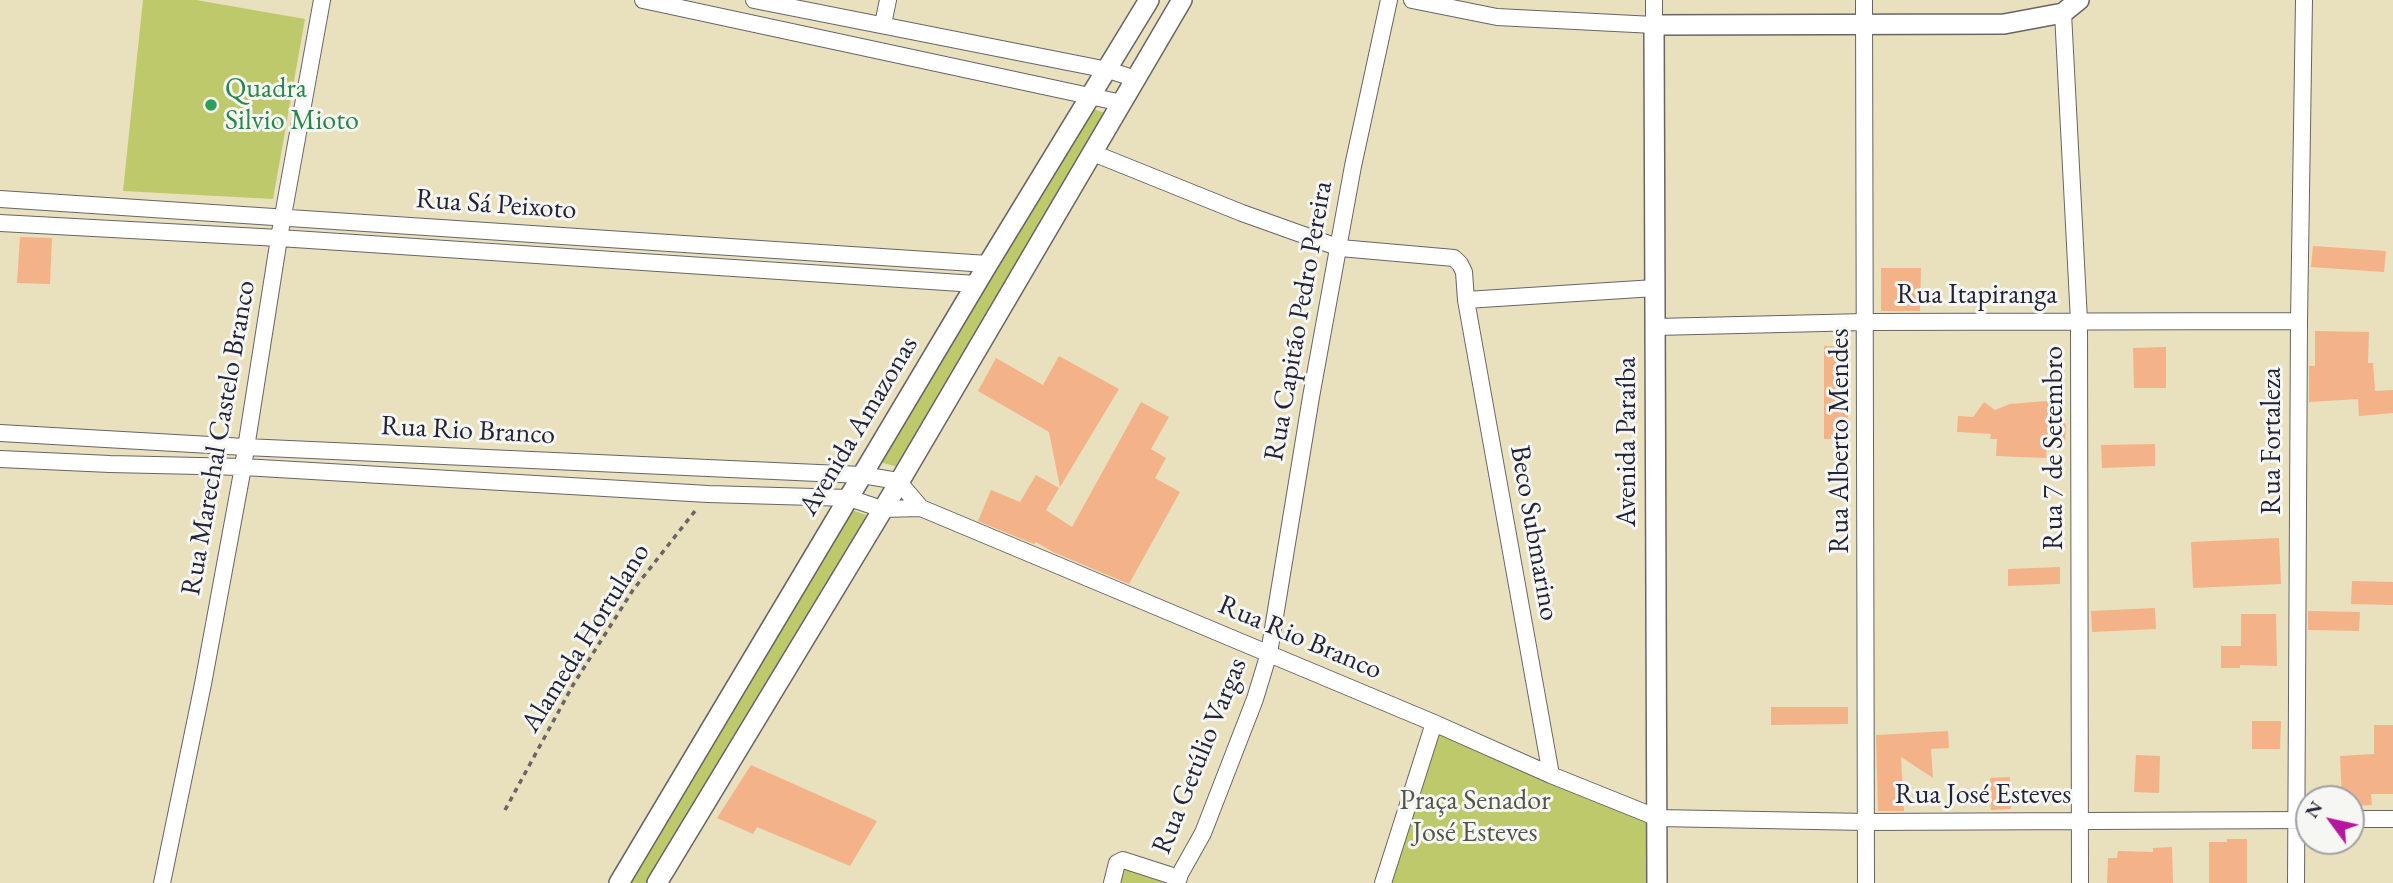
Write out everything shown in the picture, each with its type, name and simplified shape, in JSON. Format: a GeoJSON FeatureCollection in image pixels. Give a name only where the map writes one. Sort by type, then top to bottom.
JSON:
{"type":"FeatureCollection","features":[{"type":"Feature","properties":{"kind":"street","name":"Rua Marechal Castelo Branco"},"geometry":{"type":"LineString","coordinates":[[162,883],[203,684],[243,467],[282,216],[321,0]]}},
{"type":"Feature","properties":{"kind":"street"},"geometry":{"type":"LineString","coordinates":[[754,0],[1108,70],[1136,79]]}},
{"type":"Feature","properties":{"kind":"street"},"geometry":{"type":"LineString","coordinates":[[883,24],[888,0]]}},
{"type":"Feature","properties":{"kind":"street","name":"Avenida Amazonas"},"geometry":{"type":"LineString","coordinates":[[619,883],[988,264],[1149,0]]}},
{"type":"Feature","properties":{"kind":"street"},"geometry":{"type":"LineString","coordinates":[[657,883],[882,509],[1182,0]]}},
{"type":"Feature","properties":{"kind":"street","name":"Rua Capitão Pedro Pereira"},"geometry":{"type":"LineString","coordinates":[[1269,653],[1360,125],[1390,0]]}},
{"type":"Feature","properties":{"kind":"street"},"geometry":{"type":"LineString","coordinates":[[1412,0],[1497,17],[1654,25],[1996,24],[2057,15],[2079,0]]}},
{"type":"Feature","properties":{"kind":"street"},"geometry":{"type":"LineString","coordinates":[[1496,0],[1497,17]]}},
{"type":"Feature","properties":{"kind":"street","name":"Avenida Paraíba"},"geometry":{"type":"LineString","coordinates":[[1654,0],[1657,883]]}},
{"type":"Feature","properties":{"kind":"street","name":"Rua Alberto Mendes"},"geometry":{"type":"LineString","coordinates":[[1864,0],[1866,883]]}},
{"type":"Feature","properties":{"kind":"street","name":"Rua Fortaleza"},"geometry":{"type":"LineString","coordinates":[[2303,785],[2299,321],[2304,0]]}},
{"type":"Feature","properties":{"kind":"street"},"geometry":{"type":"LineString","coordinates":[[648,1],[1122,103]]}},
{"type":"Feature","properties":{"kind":"street","name":"Rua 7 de Setembro"},"geometry":{"type":"LineString","coordinates":[[2057,15],[2079,321],[2080,883]]}},
{"type":"Feature","properties":{"kind":"street","name":"Beco Submarino"},"geometry":{"type":"LineString","coordinates":[[1093,153],[1242,213],[1340,248],[1454,258],[1464,272],[1466,300],[1550,775]]}},
{"type":"Feature","properties":{"kind":"street","name":"Rua Sá Peixoto"},"geometry":{"type":"LineString","coordinates":[[0,199],[988,264]]}},
{"type":"Feature","properties":{"kind":"street","name":"Rua Sá Peixoto"},"geometry":{"type":"LineString","coordinates":[[0,223],[279,237],[976,284]]}},
{"type":"Feature","properties":{"kind":"street"},"geometry":{"type":"LineString","coordinates":[[1466,300],[1655,288]]}},
{"type":"Feature","properties":{"kind":"street","name":"Rua Itapiranga"},"geometry":{"type":"LineString","coordinates":[[1655,327],[1866,322],[2299,321]]}},
{"type":"Feature","properties":{"kind":"street","name":"Rua Rio Branco"},"geometry":{"type":"LineString","coordinates":[[0,433],[862,475],[898,481],[921,508]]}},
{"type":"Feature","properties":{"kind":"street","name":"Rua Rio Branco"},"geometry":{"type":"LineString","coordinates":[[0,459],[243,467],[708,494],[849,498],[882,509],[921,508],[1434,723],[1550,775],[1658,818]]}},
{"type":"Feature","properties":{"kind":"street","name":"Rua Getúlio Vargas"},"geometry":{"type":"LineString","coordinates":[[1112,883],[1117,863],[1123,860],[1177,881],[1214,807],[1255,699],[1269,653]]}},
{"type":"Feature","properties":{"kind":"street"},"geometry":{"type":"LineString","coordinates":[[1383,883],[1434,723]]}},
{"type":"Feature","properties":{"kind":"street","name":"Rua José Esteves"},"geometry":{"type":"LineString","coordinates":[[1658,818],[1866,822],[2295,820]]}},
{"type":"Feature","properties":{"kind":"street"},"geometry":{"type":"LineString","coordinates":[[2365,819],[2393,819]]}},
{"type":"Feature","properties":{"kind":"street","name":"Rua Fortaleza"},"geometry":{"type":"LineString","coordinates":[[2297,883],[2300,855]]}},
{"type":"Feature","properties":{"kind":"path","name":"Alameda Hortulano"},"geometry":{"type":"LineString","coordinates":[[505,810],[573,685],[633,590],[708,494]]}},
{"type":"Feature","properties":{"kind":"green space","name":"Quadra Silvio Mioto"},"geometry":{"type":"Polygon","coordinates":[[[143,0],[196,0],[305,19],[273,199],[123,191],[143,0]]]}},
{"type":"Feature","properties":{"kind":"green space"},"geometry":{"type":"Polygon","coordinates":[[[1090,108],[1108,114],[898,467],[880,462],[1090,108]]]}},
{"type":"Feature","properties":{"kind":"green space"},"geometry":{"type":"Polygon","coordinates":[[[852,510],[869,516],[647,883],[628,883],[852,510]]]}},
{"type":"Feature","properties":{"kind":"green space","name":"Praça Senador José Esteves"},"geometry":{"type":"Polygon","coordinates":[[[1431,729],[1655,817],[1655,883],[1386,883],[1431,729]]]}},
{"type":"Feature","properties":{"kind":"green space"},"geometry":{"type":"Polygon","coordinates":[[[1117,862],[1171,883],[1109,883],[1117,862]]]}},
{"type":"Feature","properties":{"kind":"building"},"geometry":{"type":"Polygon","coordinates":[[[20,237],[52,238],[50,284],[17,283],[20,237]]]}},
{"type":"Feature","properties":{"kind":"building"},"geometry":{"type":"Polygon","coordinates":[[[2313,246],[2386,251],[2384,272],[2311,267],[2313,246]]]}},
{"type":"Feature","properties":{"kind":"building"},"geometry":{"type":"Polygon","coordinates":[[[1881,268],[1921,268],[1920,311],[1881,311],[1881,268]]]}},
{"type":"Feature","properties":{"kind":"building"},"geometry":{"type":"Polygon","coordinates":[[[2315,331],[2369,332],[2368,363],[2373,363],[2375,391],[2393,390],[2393,413],[2359,416],[2358,399],[2309,402],[2309,366],[2315,366],[2315,331]]]}},
{"type":"Feature","properties":{"kind":"building"},"geometry":{"type":"Polygon","coordinates":[[[1824,346],[1848,346],[1848,439],[1824,439],[1824,346]]]}},
{"type":"Feature","properties":{"kind":"building"},"geometry":{"type":"Polygon","coordinates":[[[2166,347],[2166,388],[2134,388],[2133,348],[2166,347]]]}},
{"type":"Feature","properties":{"kind":"building"},"geometry":{"type":"Polygon","coordinates":[[[1059,356],[1119,389],[1060,487],[1049,432],[978,391],[996,358],[1043,385],[1059,356]]]}},
{"type":"Feature","properties":{"kind":"building"},"geometry":{"type":"Polygon","coordinates":[[[2058,400],[2060,418],[2066,425],[2065,443],[2047,442],[2046,458],[1996,456],[1997,439],[1990,439],[1991,434],[1957,432],[1958,416],[1973,417],[1984,402],[1995,410],[2010,404],[2058,400]]]}},
{"type":"Feature","properties":{"kind":"building"},"geometry":{"type":"Polygon","coordinates":[[[1141,402],[1169,417],[1151,449],[1166,458],[1155,478],[1180,492],[1129,584],[1053,552],[1036,542],[1034,544],[978,521],[991,490],[1020,502],[1036,475],[1059,488],[1046,510],[1072,527],[1141,402]]]}},
{"type":"Feature","properties":{"kind":"building"},"geometry":{"type":"Polygon","coordinates":[[[2155,444],[2155,466],[2102,468],[2101,445],[2155,444]]]}},
{"type":"Feature","properties":{"kind":"building"},"geometry":{"type":"Polygon","coordinates":[[[2279,538],[2281,584],[2193,588],[2191,542],[2279,538]]]}},
{"type":"Feature","properties":{"kind":"building"},"geometry":{"type":"Polygon","coordinates":[[[2060,567],[2060,584],[2008,586],[2008,569],[2060,567]]]}},
{"type":"Feature","properties":{"kind":"building"},"geometry":{"type":"Polygon","coordinates":[[[2352,581],[2393,582],[2393,605],[2351,604],[2352,581]]]}},
{"type":"Feature","properties":{"kind":"building"},"geometry":{"type":"Polygon","coordinates":[[[2155,608],[2156,629],[2092,632],[2091,611],[2155,608]]]}},
{"type":"Feature","properties":{"kind":"building"},"geometry":{"type":"Polygon","coordinates":[[[2308,611],[2360,612],[2359,631],[2308,630],[2308,611]]]}},
{"type":"Feature","properties":{"kind":"building"},"geometry":{"type":"Polygon","coordinates":[[[2241,614],[2276,614],[2277,666],[2240,665],[2240,668],[2221,668],[2221,646],[2241,646],[2241,614]]]}},
{"type":"Feature","properties":{"kind":"building"},"geometry":{"type":"Polygon","coordinates":[[[1771,707],[1848,707],[1848,724],[1771,725],[1771,707]]]}},
{"type":"Feature","properties":{"kind":"building"},"geometry":{"type":"Polygon","coordinates":[[[2252,721],[2281,721],[2280,749],[2252,749],[2252,721]]]}},
{"type":"Feature","properties":{"kind":"building"},"geometry":{"type":"Polygon","coordinates":[[[2374,725],[2393,725],[2393,794],[2371,794],[2372,805],[2365,805],[2365,785],[2341,785],[2340,756],[2374,754],[2374,725]]]}},
{"type":"Feature","properties":{"kind":"building"},"geometry":{"type":"Polygon","coordinates":[[[1948,731],[1949,748],[1931,749],[1933,778],[1901,757],[1904,811],[1878,811],[1876,735],[1948,731]]]}},
{"type":"Feature","properties":{"kind":"building"},"geometry":{"type":"Polygon","coordinates":[[[2136,755],[2160,756],[2159,793],[2134,792],[2136,755]]]}},
{"type":"Feature","properties":{"kind":"building"},"geometry":{"type":"Polygon","coordinates":[[[751,765],[877,821],[850,866],[757,827],[753,834],[717,818],[751,765]]]}},
{"type":"Feature","properties":{"kind":"building"},"geometry":{"type":"Polygon","coordinates":[[[2010,777],[2011,809],[1991,810],[1990,778],[2010,777]]]}},
{"type":"Feature","properties":{"kind":"building"},"geometry":{"type":"Polygon","coordinates":[[[2227,839],[2247,839],[2247,883],[2209,883],[2209,842],[2227,842],[2227,839]]]}},
{"type":"Feature","properties":{"kind":"building"},"geometry":{"type":"Polygon","coordinates":[[[2172,847],[2173,883],[2107,883],[2108,858],[2117,858],[2118,851],[2153,852],[2153,848],[2172,847]]]}},
{"type":"Feature","properties":{"kind":"place","name":"Quadra Silvio Mioto"},"geometry":{"type":"Point","coordinates":[211,105]}}]}
